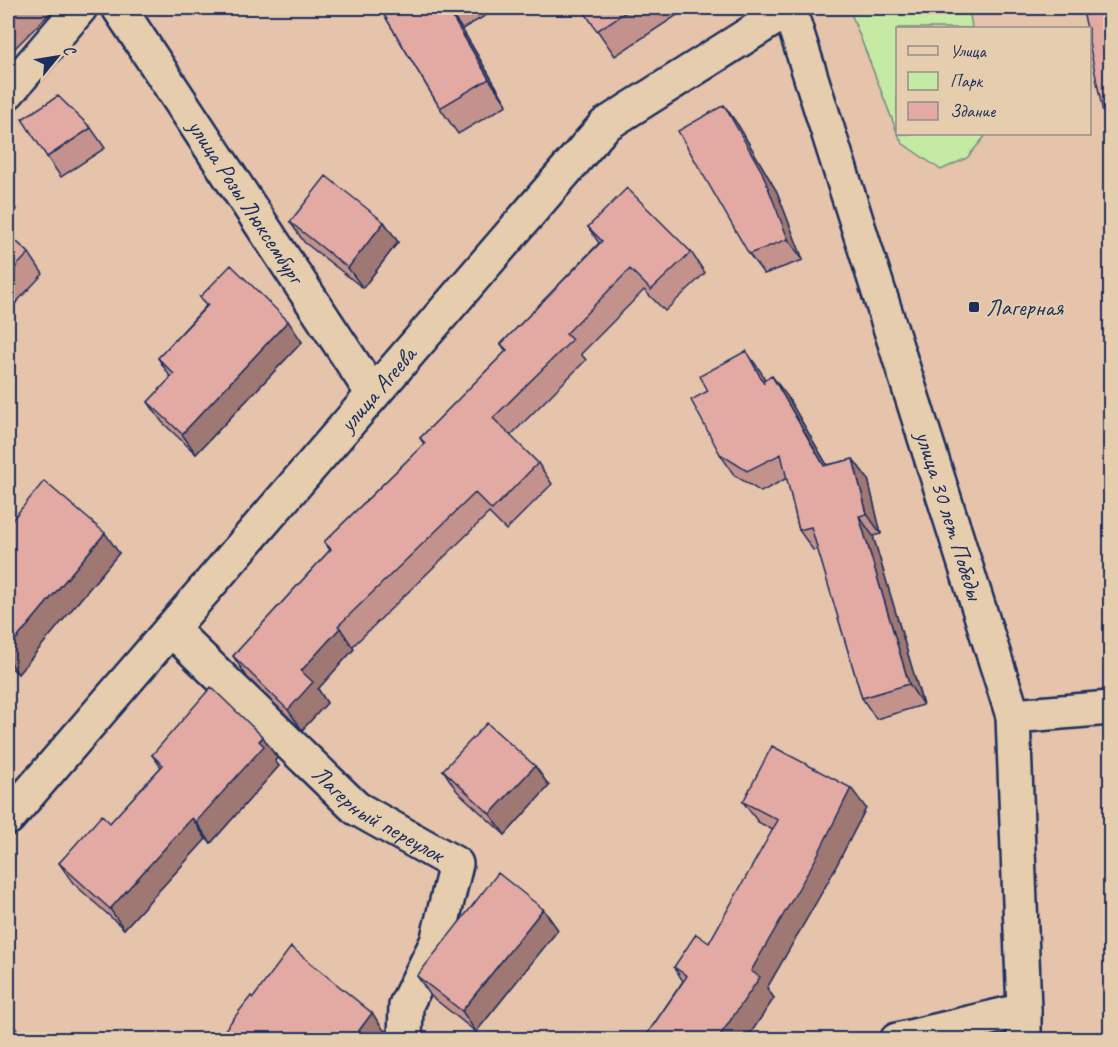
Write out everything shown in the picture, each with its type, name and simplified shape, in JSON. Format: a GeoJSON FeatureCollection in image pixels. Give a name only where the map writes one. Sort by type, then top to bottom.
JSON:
{"type":"FeatureCollection","features":[{"type":"Feature","properties":{"kind":"street"},"geometry":{"type":"LineString","coordinates":[[8,92],[80,8]]}},
{"type":"Feature","properties":{"kind":"street","name":"улица Розы Люксембург"},"geometry":{"type":"LineString","coordinates":[[120,8],[374,394]]}},
{"type":"Feature","properties":{"kind":"street","name":"улица Агеева"},"geometry":{"type":"LineString","coordinates":[[8,818],[605,126],[789,8]]}},
{"type":"Feature","properties":{"kind":"street","name":"улица 30 лет Победы"},"geometry":{"type":"LineString","coordinates":[[789,8],[1013,716],[1024,1025]]}},
{"type":"Feature","properties":{"kind":"street","name":"Лагерный переулок"},"geometry":{"type":"LineString","coordinates":[[171,629],[357,808],[456,864],[437,942],[406,1005],[405,1040]]}},
{"type":"Feature","properties":{"kind":"street"},"geometry":{"type":"LineString","coordinates":[[1013,716],[1110,708]]}},
{"type":"Feature","properties":{"kind":"street"},"geometry":{"type":"LineString","coordinates":[[897,1040],[1024,1025]]}},
{"type":"Feature","properties":{"kind":"green space"},"geometry":{"type":"Polygon","coordinates":[[[849,8],[969,8],[972,27],[896,27],[896,129],[849,8]]]}},
{"type":"Feature","properties":{"kind":"green space"},"geometry":{"type":"Polygon","coordinates":[[[898,135],[986,135],[967,158],[941,170],[902,143],[898,135]]]}},
{"type":"Feature","properties":{"kind":"building"},"geometry":{"type":"Polygon","coordinates":[[[8,8],[20,8],[8,20],[8,8]]]}},
{"type":"Feature","properties":{"kind":"building"},"geometry":{"type":"Polygon","coordinates":[[[380,8],[447,8],[489,79],[440,108],[380,8]]]}},
{"type":"Feature","properties":{"kind":"building"},"geometry":{"type":"Polygon","coordinates":[[[582,8],[632,8],[597,31],[582,8]]]}},
{"type":"Feature","properties":{"kind":"building"},"geometry":{"type":"Polygon","coordinates":[[[1082,8],[1110,8],[1110,147],[1091,53],[1091,27],[1087,27],[1082,8]]]}},
{"type":"Feature","properties":{"kind":"building"},"geometry":{"type":"Polygon","coordinates":[[[58,96],[91,128],[47,157],[22,119],[58,96]]]}},
{"type":"Feature","properties":{"kind":"building"},"geometry":{"type":"Polygon","coordinates":[[[724,105],[762,172],[788,239],[749,254],[678,131],[724,105]]]}},
{"type":"Feature","properties":{"kind":"building"},"geometry":{"type":"Polygon","coordinates":[[[326,176],[384,222],[348,268],[290,222],[326,176]]]}},
{"type":"Feature","properties":{"kind":"building"},"geometry":{"type":"Polygon","coordinates":[[[627,188],[691,252],[651,290],[630,269],[566,334],[572,340],[493,418],[538,463],[492,510],[475,493],[338,626],[340,628],[301,671],[313,682],[288,710],[233,656],[331,549],[324,542],[425,443],[420,438],[507,350],[501,344],[602,241],[588,227],[627,188]]]}},
{"type":"Feature","properties":{"kind":"building"},"geometry":{"type":"Polygon","coordinates":[[[8,234],[29,253],[8,275],[8,234]]]}},
{"type":"Feature","properties":{"kind":"building"},"geometry":{"type":"Polygon","coordinates":[[[231,265],[288,321],[182,434],[148,402],[174,374],[158,358],[208,305],[200,297],[231,265]]]}},
{"type":"Feature","properties":{"kind":"building"},"geometry":{"type":"Polygon","coordinates":[[[746,351],[764,384],[763,380],[772,376],[824,466],[853,459],[867,514],[859,516],[909,684],[862,698],[811,527],[799,530],[781,454],[747,471],[720,454],[691,400],[708,391],[700,376],[746,351]]]}},
{"type":"Feature","properties":{"kind":"building"},"geometry":{"type":"Polygon","coordinates":[[[44,481],[105,533],[8,649],[8,525],[44,481]]]}},
{"type":"Feature","properties":{"kind":"building"},"geometry":{"type":"Polygon","coordinates":[[[211,687],[263,737],[259,741],[264,746],[196,822],[192,818],[110,909],[59,863],[102,815],[110,823],[163,765],[152,755],[211,687]]]}},
{"type":"Feature","properties":{"kind":"building"},"geometry":{"type":"Polygon","coordinates":[[[487,723],[535,766],[490,814],[443,770],[487,723]]]}},
{"type":"Feature","properties":{"kind":"building"},"geometry":{"type":"Polygon","coordinates":[[[772,746],[851,788],[815,860],[751,971],[760,977],[717,1040],[643,1040],[687,976],[674,967],[696,934],[709,943],[778,820],[743,802],[772,746]]]}},
{"type":"Feature","properties":{"kind":"building"},"geometry":{"type":"Polygon","coordinates":[[[498,873],[543,909],[462,1011],[417,976],[498,873]]]}},
{"type":"Feature","properties":{"kind":"building"},"geometry":{"type":"Polygon","coordinates":[[[291,947],[372,1013],[352,1040],[217,1040],[251,996],[253,998],[291,947]]]}},
{"type":"Feature","properties":{"kind":"building"},"geometry":{"type":"Polygon","coordinates":[[[8,1022],[19,1031],[12,1040],[8,1040],[8,1022]]]}},
{"type":"Feature","properties":{"kind":"place","name":"Лагерная"},"geometry":{"type":"Point","coordinates":[974,307]}}]}
